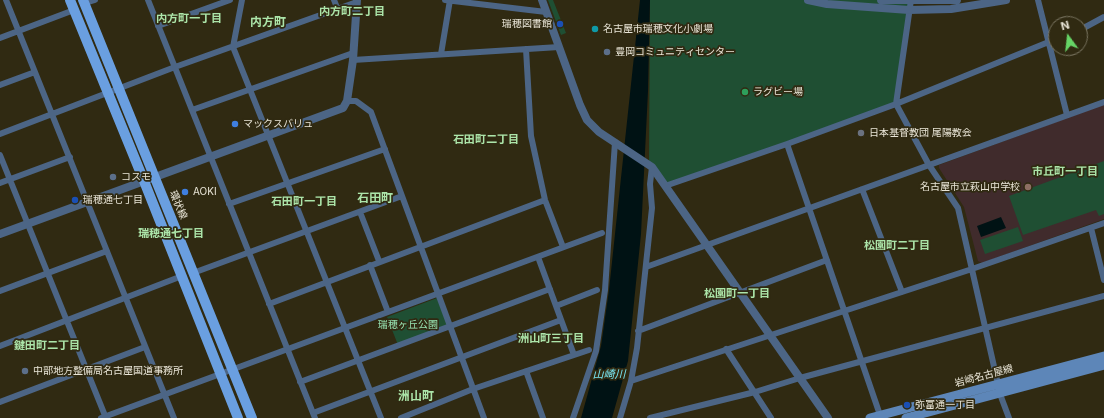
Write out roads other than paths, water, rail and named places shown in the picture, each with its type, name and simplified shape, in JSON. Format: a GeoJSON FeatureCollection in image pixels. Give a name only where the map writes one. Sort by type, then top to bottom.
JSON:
{"type":"FeatureCollection","features":[{"type":"Feature","properties":{"kind":"main road"},"geometry":{"type":"LineString","coordinates":[[70,0],[238,418]]}},
{"type":"Feature","properties":{"kind":"main road","name":"環状線"},"geometry":{"type":"LineString","coordinates":[[84,2],[252,418]]}},
{"type":"Feature","properties":{"kind":"main road","name":"岩崎名古屋線"},"geometry":{"type":"LineString","coordinates":[[870,418],[1104,356]]}},
{"type":"Feature","properties":{"kind":"main road","name":"岩崎名古屋線"},"geometry":{"type":"LineString","coordinates":[[906,418],[1104,365]]}},
{"type":"Feature","properties":{"kind":"street"},"geometry":{"type":"LineString","coordinates":[[6,0],[174,418]]}},
{"type":"Feature","properties":{"kind":"street"},"geometry":{"type":"LineString","coordinates":[[84,2],[95,0]]}},
{"type":"Feature","properties":{"kind":"street"},"geometry":{"type":"LineString","coordinates":[[148,0],[314,416],[370,391],[561,320]]}},
{"type":"Feature","properties":{"kind":"street"},"geometry":{"type":"LineString","coordinates":[[158,26],[230,0]]}},
{"type":"Feature","properties":{"kind":"street"},"geometry":{"type":"LineString","coordinates":[[242,0],[234,47],[286,182],[346,327],[381,418]]}},
{"type":"Feature","properties":{"kind":"street"},"geometry":{"type":"LineString","coordinates":[[334,0],[338,10]]}},
{"type":"Feature","properties":{"kind":"street"},"geometry":{"type":"LineString","coordinates":[[441,54],[448,0],[546,12]]}},
{"type":"Feature","properties":{"kind":"street"},"geometry":{"type":"LineString","coordinates":[[542,0],[580,105],[587,120],[599,132],[651,165],[828,418]]}},
{"type":"Feature","properties":{"kind":"street"},"geometry":{"type":"LineString","coordinates":[[808,0],[827,4],[909,10],[951,9],[985,5],[1006,0]]}},
{"type":"Feature","properties":{"kind":"street"},"geometry":{"type":"LineString","coordinates":[[881,0],[957,0]]}},
{"type":"Feature","properties":{"kind":"street"},"geometry":{"type":"LineString","coordinates":[[1038,0],[1048,38]]}},
{"type":"Feature","properties":{"kind":"street"},"geometry":{"type":"LineString","coordinates":[[0,134],[175,68],[338,10],[357,1],[353,56],[347,101],[343,108],[0,234]]}},
{"type":"Feature","properties":{"kind":"street"},"geometry":{"type":"LineString","coordinates":[[911,1],[896,104],[929,165],[958,208],[998,384]]}},
{"type":"Feature","properties":{"kind":"street"},"geometry":{"type":"LineString","coordinates":[[0,38],[74,10]]}},
{"type":"Feature","properties":{"kind":"street"},"geometry":{"type":"LineString","coordinates":[[1088,26],[1104,18]]}},
{"type":"Feature","properties":{"kind":"street"},"geometry":{"type":"LineString","coordinates":[[665,186],[787,144],[896,104],[1048,42]]}},
{"type":"Feature","properties":{"kind":"street"},"geometry":{"type":"LineString","coordinates":[[192,110],[250,89],[353,56],[441,54],[559,47]]}},
{"type":"Feature","properties":{"kind":"street"},"geometry":{"type":"LineString","coordinates":[[526,49],[531,136],[545,200],[563,247]]}},
{"type":"Feature","properties":{"kind":"street"},"geometry":{"type":"LineString","coordinates":[[1052,56],[1067,115]]}},
{"type":"Feature","properties":{"kind":"street"},"geometry":{"type":"LineString","coordinates":[[0,85],[35,72]]}},
{"type":"Feature","properties":{"kind":"street"},"geometry":{"type":"LineString","coordinates":[[347,101],[356,101],[371,112],[484,418]]}},
{"type":"Feature","properties":{"kind":"street"},"geometry":{"type":"LineString","coordinates":[[646,267],[1104,102]]}},
{"type":"Feature","properties":{"kind":"street"},"geometry":{"type":"LineString","coordinates":[[573,418],[596,351],[605,290],[617,143]]}},
{"type":"Feature","properties":{"kind":"street"},"geometry":{"type":"LineString","coordinates":[[787,144],[880,415]]}},
{"type":"Feature","properties":{"kind":"street"},"geometry":{"type":"LineString","coordinates":[[229,204],[286,182],[385,149]]}},
{"type":"Feature","properties":{"kind":"street"},"geometry":{"type":"LineString","coordinates":[[0,155],[104,417],[602,233]]}},
{"type":"Feature","properties":{"kind":"street"},"geometry":{"type":"LineString","coordinates":[[0,183],[70,157]]}},
{"type":"Feature","properties":{"kind":"street"},"geometry":{"type":"LineString","coordinates":[[620,418],[631,381],[637,348],[652,208],[650,184],[651,165]]}},
{"type":"Feature","properties":{"kind":"street"},"geometry":{"type":"LineString","coordinates":[[862,189],[902,292]]}},
{"type":"Feature","properties":{"kind":"street"},"geometry":{"type":"LineString","coordinates":[[193,272],[402,196]]}},
{"type":"Feature","properties":{"kind":"street"},"geometry":{"type":"LineString","coordinates":[[269,304],[545,200]]}},
{"type":"Feature","properties":{"kind":"street"},"geometry":{"type":"LineString","coordinates":[[360,212],[379,262]]}},
{"type":"Feature","properties":{"kind":"street"},"geometry":{"type":"LineString","coordinates":[[631,381],[972,269],[1104,223]]}},
{"type":"Feature","properties":{"kind":"street"},"geometry":{"type":"LineString","coordinates":[[1091,228],[1104,280]]}},
{"type":"Feature","properties":{"kind":"street"},"geometry":{"type":"LineString","coordinates":[[0,290],[107,251]]}},
{"type":"Feature","properties":{"kind":"street"},"geometry":{"type":"LineString","coordinates":[[538,257],[574,355]]}},
{"type":"Feature","properties":{"kind":"street"},"geometry":{"type":"LineString","coordinates":[[638,331],[740,291],[827,260]]}},
{"type":"Feature","properties":{"kind":"street"},"geometry":{"type":"LineString","coordinates":[[370,265],[388,312]]}},
{"type":"Feature","properties":{"kind":"street"},"geometry":{"type":"LineString","coordinates":[[0,346],[182,276]]}},
{"type":"Feature","properties":{"kind":"street"},"geometry":{"type":"LineString","coordinates":[[300,382],[550,289]]}},
{"type":"Feature","properties":{"kind":"street"},"geometry":{"type":"LineString","coordinates":[[556,306],[597,290]]}},
{"type":"Feature","properties":{"kind":"street"},"geometry":{"type":"LineString","coordinates":[[650,418],[755,392],[800,378],[1104,296]]}},
{"type":"Feature","properties":{"kind":"street"},"geometry":{"type":"LineString","coordinates":[[0,402],[145,347]]}},
{"type":"Feature","properties":{"kind":"street"},"geometry":{"type":"LineString","coordinates":[[726,349],[771,418]]}},
{"type":"Feature","properties":{"kind":"street"},"geometry":{"type":"LineString","coordinates":[[401,418],[473,389],[589,350]]}},
{"type":"Feature","properties":{"kind":"street"},"geometry":{"type":"LineString","coordinates":[[526,371],[543,418]]}},
{"type":"Feature","properties":{"kind":"street"},"geometry":{"type":"LineString","coordinates":[[1000,394],[1009,418]]}},
{"type":"Feature","properties":{"kind":"water","name":"山崎川"},"geometry":{"type":"Polygon","coordinates":[[[640,0],[650,0],[648,91],[641,234],[628,361],[612,418],[581,418],[601,346],[609,290],[640,0]]]}},
{"type":"Feature","properties":{"kind":"water"},"geometry":{"type":"Polygon","coordinates":[[[1001,217],[1006,228],[981,237],[977,226],[1001,217]]]}},
{"type":"Feature","properties":{"kind":"place","name":"瑞穂図書館"},"geometry":{"type":"Point","coordinates":[560,24]}},
{"type":"Feature","properties":{"kind":"place","name":"名古屋市瑞穂文化小劇場"},"geometry":{"type":"Point","coordinates":[595,29]}},
{"type":"Feature","properties":{"kind":"place","name":"豊岡コミュニティセンター"},"geometry":{"type":"Point","coordinates":[607,52]}},
{"type":"Feature","properties":{"kind":"place","name":"ラグビー場"},"geometry":{"type":"Point","coordinates":[745,92]}},
{"type":"Feature","properties":{"kind":"place","name":"マックスバリュ"},"geometry":{"type":"Point","coordinates":[235,124]}},
{"type":"Feature","properties":{"kind":"place","name":"日本基督教団 尾陽教会"},"geometry":{"type":"Point","coordinates":[861,133]}},
{"type":"Feature","properties":{"kind":"place","name":"コスモ"},"geometry":{"type":"Point","coordinates":[113,177]}},
{"type":"Feature","properties":{"kind":"place","name":"名古屋市立萩山中学校"},"geometry":{"type":"Point","coordinates":[1028,187]}},
{"type":"Feature","properties":{"kind":"place","name":"AOKI"},"geometry":{"type":"Point","coordinates":[185,192]}},
{"type":"Feature","properties":{"kind":"place","name":"瑞穂通七丁目"},"geometry":{"type":"Point","coordinates":[75,200]}},
{"type":"Feature","properties":{"kind":"place","name":"中部地方整備局名古屋国道事務所"},"geometry":{"type":"Point","coordinates":[25,371]}},
{"type":"Feature","properties":{"kind":"place","name":"弥富通一丁目"},"geometry":{"type":"Point","coordinates":[907,405]}},
{"type":"Feature","properties":{"kind":"district","name":"内方町二丁目"},"geometry":{"type":"Point","coordinates":[352,12]}},
{"type":"Feature","properties":{"kind":"district","name":"内方町一丁目"},"geometry":{"type":"Point","coordinates":[189,19]}},
{"type":"Feature","properties":{"kind":"district","name":"内方町"},"geometry":{"type":"Point","coordinates":[268,22]}},
{"type":"Feature","properties":{"kind":"district","name":"石田町二丁目"},"geometry":{"type":"Point","coordinates":[486,140]}},
{"type":"Feature","properties":{"kind":"district","name":"市丘町一丁目"},"geometry":{"type":"Point","coordinates":[1065,172]}},
{"type":"Feature","properties":{"kind":"district","name":"石田町"},"geometry":{"type":"Point","coordinates":[375,198]}},
{"type":"Feature","properties":{"kind":"district","name":"石田町一丁目"},"geometry":{"type":"Point","coordinates":[304,202]}},
{"type":"Feature","properties":{"kind":"district","name":"瑞穂通七丁目"},"geometry":{"type":"Point","coordinates":[171,234]}},
{"type":"Feature","properties":{"kind":"district","name":"松園町二丁目"},"geometry":{"type":"Point","coordinates":[897,246]}},
{"type":"Feature","properties":{"kind":"district","name":"松園町一丁目"},"geometry":{"type":"Point","coordinates":[737,294]}},
{"type":"Feature","properties":{"kind":"district","name":"洲山町三丁目"},"geometry":{"type":"Point","coordinates":[551,339]}},
{"type":"Feature","properties":{"kind":"district","name":"鍵田町二丁目"},"geometry":{"type":"Point","coordinates":[47,346]}},
{"type":"Feature","properties":{"kind":"district","name":"洲山町"},"geometry":{"type":"Point","coordinates":[416,396]}},
{"type":"Feature","properties":{"kind":"park label","name":"瑞穂ヶ丘公園"},"geometry":{"type":"Point","coordinates":[408,325]}}]}
